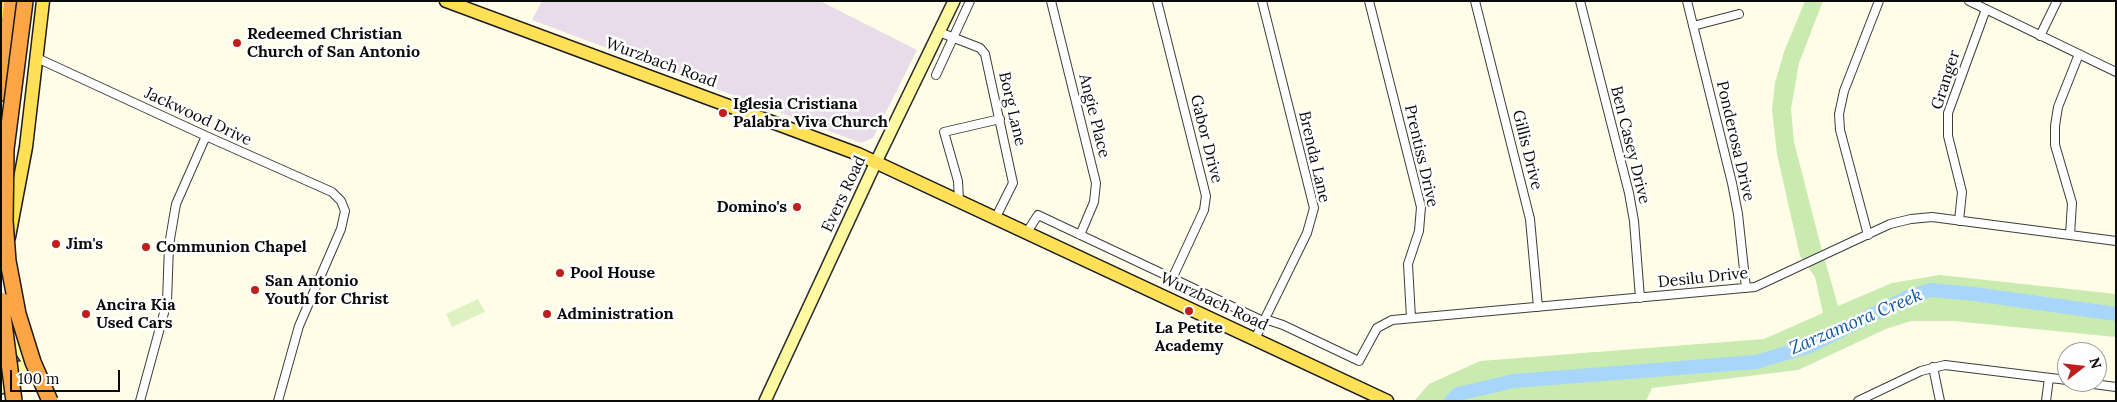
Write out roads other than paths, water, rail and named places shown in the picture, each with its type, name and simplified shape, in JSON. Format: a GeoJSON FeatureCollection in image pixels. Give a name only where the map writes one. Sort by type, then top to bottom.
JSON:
{"type":"FeatureCollection","features":[{"type":"Feature","properties":{"kind":"highway"},"geometry":{"type":"LineString","coordinates":[[1,93],[12,1]]}},
{"type":"Feature","properties":{"kind":"highway"},"geometry":{"type":"LineString","coordinates":[[25,1],[6,149],[5,221],[9,269],[18,314],[33,362],[50,401]]}},
{"type":"Feature","properties":{"kind":"highway"},"geometry":{"type":"LineString","coordinates":[[1,300],[16,400]]}},
{"type":"Feature","properties":{"kind":"highway"},"geometry":{"type":"LineString","coordinates":[[1,380],[16,400]]}},
{"type":"Feature","properties":{"kind":"main road"},"geometry":{"type":"LineString","coordinates":[[1,13],[3,1]]}},
{"type":"Feature","properties":{"kind":"main road"},"geometry":{"type":"LineString","coordinates":[[1,276],[26,148],[43,1]]}},
{"type":"Feature","properties":{"kind":"main road","name":"Wurzbach Road"},"geometry":{"type":"LineString","coordinates":[[446,1],[876,162],[1387,401]]}},
{"type":"Feature","properties":{"kind":"main road","name":"Evers Road"},"geometry":{"type":"LineString","coordinates":[[765,401],[876,162],[954,1]]}},
{"type":"Feature","properties":{"kind":"main road"},"geometry":{"type":"LineString","coordinates":[[6,258],[12,317],[30,365]]}},
{"type":"Feature","properties":{"kind":"main road"},"geometry":{"type":"LineString","coordinates":[[1,322],[55,401]]}},
{"type":"Feature","properties":{"kind":"main road"},"geometry":{"type":"LineString","coordinates":[[1,388],[6,372],[20,367],[27,368],[43,384]]}},
{"type":"Feature","properties":{"kind":"street"},"geometry":{"type":"LineString","coordinates":[[936,75],[970,1]]}},
{"type":"Feature","properties":{"kind":"street","name":"Angie Place"},"geometry":{"type":"LineString","coordinates":[[1051,1],[1096,183],[1094,202],[1080,235]]}},
{"type":"Feature","properties":{"kind":"street","name":"Gabor Drive"},"geometry":{"type":"LineString","coordinates":[[1157,1],[1206,196],[1204,210],[1172,279]]}},
{"type":"Feature","properties":{"kind":"street","name":"Brenda Lane"},"geometry":{"type":"LineString","coordinates":[[1255,339],[1307,233],[1314,208],[1262,1]]}},
{"type":"Feature","properties":{"kind":"street","name":"Prentiss Drive"},"geometry":{"type":"LineString","coordinates":[[1368,1],[1421,207],[1419,231],[1408,264],[1411,318]]}},
{"type":"Feature","properties":{"kind":"street","name":"Gillis Drive"},"geometry":{"type":"LineString","coordinates":[[1475,1],[1530,219],[1538,307]]}},
{"type":"Feature","properties":{"kind":"street","name":"Ben Casey Drive"},"geometry":{"type":"LineString","coordinates":[[1580,1],[1629,193],[1634,221],[1640,298]]}},
{"type":"Feature","properties":{"kind":"street","name":"Ponderosa Drive"},"geometry":{"type":"LineString","coordinates":[[1687,1],[1732,183],[1738,214],[1746,288]]}},
{"type":"Feature","properties":{"kind":"street"},"geometry":{"type":"LineString","coordinates":[[1868,235],[1840,130],[1839,114],[1844,91],[1879,1]]}},
{"type":"Feature","properties":{"kind":"street"},"geometry":{"type":"LineString","coordinates":[[1969,1],[2116,72]]}},
{"type":"Feature","properties":{"kind":"street"},"geometry":{"type":"LineString","coordinates":[[2040,36],[2058,1]]}},
{"type":"Feature","properties":{"kind":"street","name":"Granger"},"geometry":{"type":"LineString","coordinates":[[1959,221],[1962,192],[1948,136],[1948,113],[1986,10]]}},
{"type":"Feature","properties":{"kind":"street"},"geometry":{"type":"LineString","coordinates":[[1693,26],[1739,14]]}},
{"type":"Feature","properties":{"kind":"street","name":"Borg Lane"},"geometry":{"type":"LineString","coordinates":[[939,32],[980,48],[985,54],[1014,183],[996,217]]}},
{"type":"Feature","properties":{"kind":"street"},"geometry":{"type":"LineString","coordinates":[[2070,235],[2072,203],[2056,145],[2055,126],[2058,107],[2079,54]]}},
{"type":"Feature","properties":{"kind":"street","name":"Jackwood Drive"},"geometry":{"type":"LineString","coordinates":[[37,58],[332,192],[343,205],[345,217],[299,326],[278,401]]}},
{"type":"Feature","properties":{"kind":"street"},"geometry":{"type":"LineString","coordinates":[[959,200],[958,180],[944,132],[1000,119]]}},
{"type":"Feature","properties":{"kind":"street"},"geometry":{"type":"LineString","coordinates":[[140,401],[167,302],[169,245],[176,204],[206,136]]}},
{"type":"Feature","properties":{"kind":"street","name":"Wurzbach Road"},"geometry":{"type":"LineString","coordinates":[[1027,232],[1038,215],[1263,321],[1271,321],[1283,325],[1359,361]]}},
{"type":"Feature","properties":{"kind":"street","name":"Desilu Drive"},"geometry":{"type":"LineString","coordinates":[[1359,361],[1377,328],[1392,320],[1746,288],[1770,281],[1890,224],[1911,219],[1932,217],[2116,241]]}},
{"type":"Feature","properties":{"kind":"street"},"geometry":{"type":"LineString","coordinates":[[1858,401],[1933,367],[1957,366],[2057,379]]}},
{"type":"Feature","properties":{"kind":"street"},"geometry":{"type":"LineString","coordinates":[[1933,367],[1940,401]]}},
{"type":"Feature","properties":{"kind":"street"},"geometry":{"type":"LineString","coordinates":[[2046,401],[2049,378]]}},
{"type":"Feature","properties":{"kind":"waterway","name":"Zarzamora Creek"},"geometry":{"type":"LineString","coordinates":[[1451,401],[1458,394],[1514,381],[1756,362],[1810,346],[1910,296],[1931,290],[1974,294],[2116,314]]}},
{"type":"Feature","properties":{"kind":"place","name":"Redeemed Christian Church of San Antonio"},"geometry":{"type":"Point","coordinates":[237,43]}},
{"type":"Feature","properties":{"kind":"place","name":"Iglesia Cristiana Palabra Viva Church"},"geometry":{"type":"Point","coordinates":[723,113]}},
{"type":"Feature","properties":{"kind":"place","name":"Domino's"},"geometry":{"type":"Point","coordinates":[797,207]}},
{"type":"Feature","properties":{"kind":"place","name":"Jim's"},"geometry":{"type":"Point","coordinates":[56,244]}},
{"type":"Feature","properties":{"kind":"place","name":"Communion Chapel"},"geometry":{"type":"Point","coordinates":[146,247]}},
{"type":"Feature","properties":{"kind":"place","name":"Pool House"},"geometry":{"type":"Point","coordinates":[560,273]}},
{"type":"Feature","properties":{"kind":"place","name":"San Antonio Youth for Christ"},"geometry":{"type":"Point","coordinates":[255,290]}},
{"type":"Feature","properties":{"kind":"place","name":"La Petite Academy"},"geometry":{"type":"Point","coordinates":[1189,311]}},
{"type":"Feature","properties":{"kind":"place","name":"Ancira Kia Used Cars"},"geometry":{"type":"Point","coordinates":[86,314]}},
{"type":"Feature","properties":{"kind":"place","name":"Administration"},"geometry":{"type":"Point","coordinates":[547,314]}}]}
